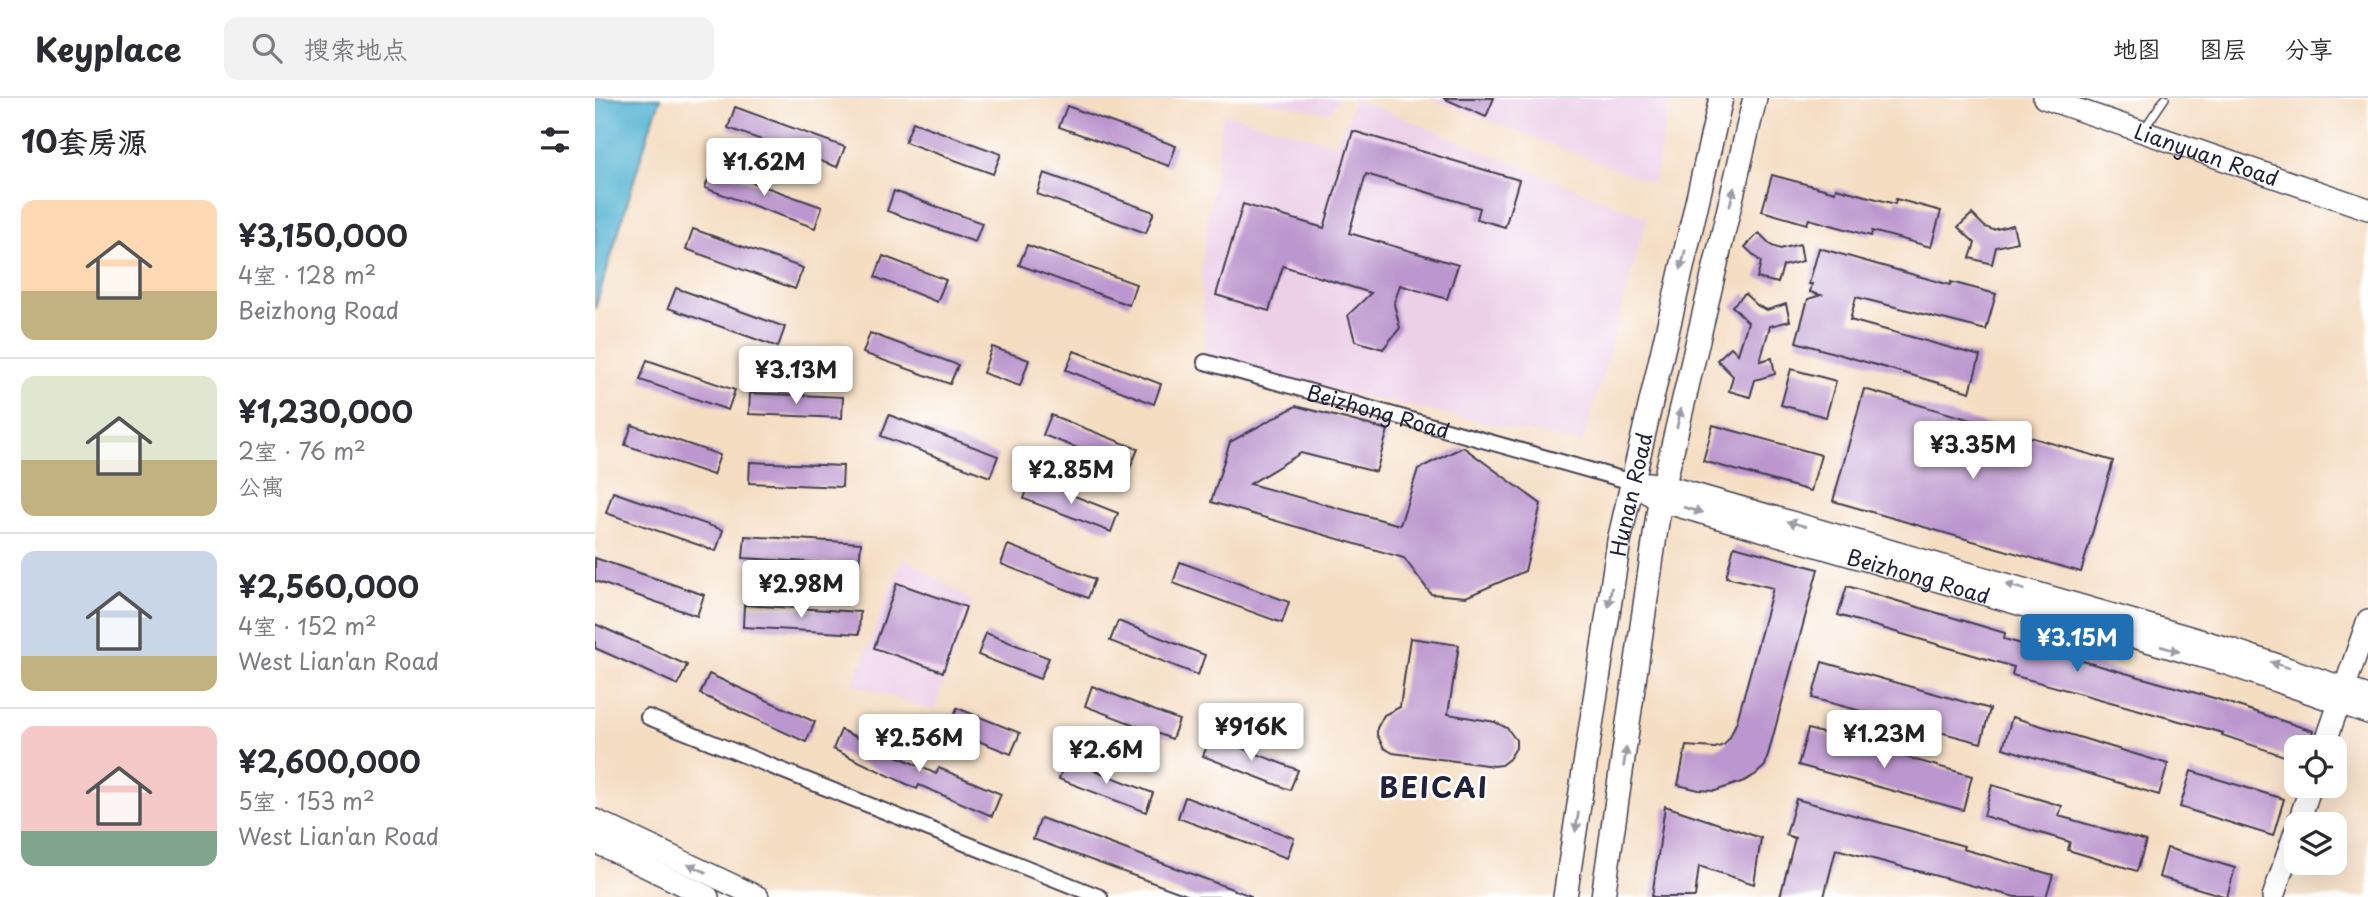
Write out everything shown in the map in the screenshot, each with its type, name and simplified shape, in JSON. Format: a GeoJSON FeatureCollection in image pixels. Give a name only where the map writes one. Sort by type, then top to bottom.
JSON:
{"type":"FeatureCollection","features":[{"type":"Feature","properties":{"kind":"main road","name":"Hunan Road"},"geometry":{"type":"LineString","coordinates":[[1565,897],[1619,541],[1721,98]]}},
{"type":"Feature","properties":{"kind":"main road","name":"Hunan Road"},"geometry":{"type":"LineString","coordinates":[[1603,897],[1662,493],[1755,98]]}},
{"type":"Feature","properties":{"kind":"street","name":"Lianyuan Road"},"geometry":{"type":"LineString","coordinates":[[2044,98],[2368,209]]}},
{"type":"Feature","properties":{"kind":"street","name":"Beizhong Road"},"geometry":{"type":"LineString","coordinates":[[1205,362],[1632,482],[2227,664],[2342,695],[2368,696]]}},
{"type":"Feature","properties":{"kind":"street"},"geometry":{"type":"LineString","coordinates":[[2328,735],[2368,620]]}},
{"type":"Feature","properties":{"kind":"street","name":"Beizhong Road"},"geometry":{"type":"LineString","coordinates":[[2342,695],[2368,713]]}},
{"type":"Feature","properties":{"kind":"street"},"geometry":{"type":"LineString","coordinates":[[648,717],[1091,895]]}},
{"type":"Feature","properties":{"kind":"street"},"geometry":{"type":"LineString","coordinates":[[595,820],[758,897]]}},
{"type":"Feature","properties":{"kind":"street"},"geometry":{"type":"LineString","coordinates":[[595,842],[708,897]]}},
{"type":"Feature","properties":{"kind":"street"},"geometry":{"type":"LineString","coordinates":[[2273,897],[2284,865]]}},
{"type":"Feature","properties":{"kind":"lane"},"geometry":{"type":"LineString","coordinates":[[2142,132],[2165,98]]}},
{"type":"Feature","properties":{"kind":"shaded area"},"geometry":{"type":"Polygon","coordinates":[[[1245,98],[1339,98],[1329,113],[1245,98]]]}},
{"type":"Feature","properties":{"kind":"shaded area"},"geometry":{"type":"Polygon","coordinates":[[[1355,98],[1647,218],[1583,444],[1205,362],[1201,268],[1223,113],[1336,144],[1355,98]]]}},
{"type":"Feature","properties":{"kind":"shaded area"},"geometry":{"type":"Polygon","coordinates":[[[1430,98],[1670,98],[1654,184],[1430,98]]]}},
{"type":"Feature","properties":{"kind":"shaded area"},"geometry":{"type":"Polygon","coordinates":[[[903,557],[973,601],[934,711],[853,684],[903,557]]]}},
{"type":"Feature","properties":{"kind":"water"},"geometry":{"type":"Polygon","coordinates":[[[595,98],[661,98],[595,309],[595,98]]]}},
{"type":"Feature","properties":{"kind":"building"},"geometry":{"type":"Polygon","coordinates":[[[1443,98],[1494,98],[1486,117],[1443,98]]]}},
{"type":"Feature","properties":{"kind":"building"},"geometry":{"type":"Polygon","coordinates":[[[1067,106],[1176,146],[1169,166],[1059,127],[1067,106]]]}},
{"type":"Feature","properties":{"kind":"building"},"geometry":{"type":"Polygon","coordinates":[[[735,107],[845,147],[837,167],[728,128],[735,107]]]}},
{"type":"Feature","properties":{"kind":"building"},"geometry":{"type":"Polygon","coordinates":[[[913,122],[1001,154],[993,174],[905,142],[913,122]]]}},
{"type":"Feature","properties":{"kind":"building"},"geometry":{"type":"Polygon","coordinates":[[[1353,131],[1519,180],[1505,227],[1477,219],[1480,208],[1366,174],[1349,233],[1458,265],[1447,299],[1400,285],[1394,304],[1400,328],[1383,349],[1355,341],[1348,315],[1371,293],[1283,266],[1269,311],[1216,295],[1243,204],[1324,228],[1353,131]]]}},
{"type":"Feature","properties":{"kind":"building"},"geometry":{"type":"Polygon","coordinates":[[[712,168],[822,207],[815,228],[705,188],[712,168]]]}},
{"type":"Feature","properties":{"kind":"building"},"geometry":{"type":"Polygon","coordinates":[[[1044,173],[1154,212],[1146,233],[1037,194],[1044,173]]]}},
{"type":"Feature","properties":{"kind":"building"},"geometry":{"type":"Polygon","coordinates":[[[1772,175],[1835,192],[1836,188],[1895,204],[1896,199],[1941,211],[1931,247],[1872,231],[1871,236],[1809,219],[1807,224],[1762,211],[1772,175]]]}},
{"type":"Feature","properties":{"kind":"building"},"geometry":{"type":"Polygon","coordinates":[[[894,191],[982,223],[975,242],[887,211],[894,191]]]}},
{"type":"Feature","properties":{"kind":"building"},"geometry":{"type":"Polygon","coordinates":[[[1972,214],[1985,227],[1993,230],[2013,225],[2017,242],[1996,247],[1992,264],[1970,258],[1975,243],[1958,227],[1972,214]]]}},
{"type":"Feature","properties":{"kind":"building"},"geometry":{"type":"Polygon","coordinates":[[[693,229],[803,268],[795,289],[686,249],[693,229]]]}},
{"type":"Feature","properties":{"kind":"building"},"geometry":{"type":"Polygon","coordinates":[[[1759,233],[1772,246],[1780,249],[1800,244],[1803,261],[1783,266],[1778,283],[1757,278],[1761,262],[1745,247],[1759,233]]]}},
{"type":"Feature","properties":{"kind":"building"},"geometry":{"type":"Polygon","coordinates":[[[1027,245],[1136,284],[1129,305],[1019,265],[1027,245]]]}},
{"type":"Feature","properties":{"kind":"building"},"geometry":{"type":"Polygon","coordinates":[[[1819,248],[1950,285],[1951,282],[1996,294],[1986,330],[1856,297],[1850,320],[1980,356],[1970,392],[1796,342],[1808,299],[1821,295],[1810,292],[1812,284],[1809,284],[1819,248]]]}},
{"type":"Feature","properties":{"kind":"building"},"geometry":{"type":"Polygon","coordinates":[[[883,256],[946,280],[937,302],[875,277],[883,256]]]}},
{"type":"Feature","properties":{"kind":"building"},"geometry":{"type":"Polygon","coordinates":[[[676,288],[785,327],[778,347],[668,308],[676,288]]]}},
{"type":"Feature","properties":{"kind":"building"},"geometry":{"type":"Polygon","coordinates":[[[1745,294],[1767,310],[1786,304],[1790,321],[1770,326],[1760,361],[1772,358],[1775,374],[1755,380],[1750,397],[1729,391],[1733,376],[1717,360],[1731,347],[1738,354],[1748,322],[1732,306],[1745,294]]]}},
{"type":"Feature","properties":{"kind":"building"},"geometry":{"type":"Polygon","coordinates":[[[870,333],[958,365],[950,384],[863,353],[870,333]]]}},
{"type":"Feature","properties":{"kind":"building"},"geometry":{"type":"Polygon","coordinates":[[[992,347],[1029,360],[1020,386],[983,373],[992,347]]]}},
{"type":"Feature","properties":{"kind":"building"},"geometry":{"type":"Polygon","coordinates":[[[1074,351],[1161,384],[1154,404],[1066,370],[1074,351]]]}},
{"type":"Feature","properties":{"kind":"building"},"geometry":{"type":"Polygon","coordinates":[[[647,360],[735,390],[728,410],[640,380],[647,360]]]}},
{"type":"Feature","properties":{"kind":"building"},"geometry":{"type":"Polygon","coordinates":[[[1791,369],[1836,381],[1826,417],[1781,405],[1791,369]]]}},
{"type":"Feature","properties":{"kind":"building"},"geometry":{"type":"Polygon","coordinates":[[[1864,389],[2113,461],[2081,572],[1833,501],[1864,389]]]}},
{"type":"Feature","properties":{"kind":"building"},"geometry":{"type":"Polygon","coordinates":[[[750,393],[843,397],[842,418],[749,414],[750,393]]]}},
{"type":"Feature","properties":{"kind":"building"},"geometry":{"type":"Polygon","coordinates":[[[1296,406],[1388,430],[1376,472],[1301,453],[1250,484],[1400,525],[1418,469],[1463,447],[1541,504],[1525,571],[1466,597],[1431,594],[1404,558],[1211,502],[1230,442],[1296,406]]]}},
{"type":"Feature","properties":{"kind":"building"},"geometry":{"type":"Polygon","coordinates":[[[889,415],[998,456],[990,477],[881,436],[889,415]]]}},
{"type":"Feature","properties":{"kind":"building"},"geometry":{"type":"Polygon","coordinates":[[[1051,415],[1138,449],[1130,468],[1043,435],[1051,415]]]}},
{"type":"Feature","properties":{"kind":"building"},"geometry":{"type":"Polygon","coordinates":[[[632,425],[720,455],[713,475],[625,445],[632,425]]]}},
{"type":"Feature","properties":{"kind":"building"},"geometry":{"type":"Polygon","coordinates":[[[1713,425],[1821,455],[1811,491],[1703,461],[1713,425]]]}},
{"type":"Feature","properties":{"kind":"building"},"geometry":{"type":"Polygon","coordinates":[[[750,462],[843,466],[842,487],[749,483],[750,462]]]}},
{"type":"Feature","properties":{"kind":"building"},"geometry":{"type":"Polygon","coordinates":[[[1031,479],[1118,513],[1111,532],[1024,499],[1031,479]]]}},
{"type":"Feature","properties":{"kind":"building"},"geometry":{"type":"Polygon","coordinates":[[[613,492],[723,530],[716,551],[606,513],[613,492]]]}},
{"type":"Feature","properties":{"kind":"building"},"geometry":{"type":"Polygon","coordinates":[[[745,536],[861,543],[859,565],[743,558],[745,536]]]}},
{"type":"Feature","properties":{"kind":"building"},"geometry":{"type":"Polygon","coordinates":[[[1008,545],[1095,579],[1088,598],[1001,564],[1008,545]]]}},
{"type":"Feature","properties":{"kind":"building"},"geometry":{"type":"Polygon","coordinates":[[[1734,546],[1818,569],[1765,766],[1744,781],[1715,791],[1699,790],[1678,785],[1686,746],[1715,748],[1724,745],[1730,737],[1737,721],[1773,588],[1726,577],[1734,546]]]}},
{"type":"Feature","properties":{"kind":"building"},"geometry":{"type":"Polygon","coordinates":[[[595,558],[704,595],[697,616],[595,581],[595,558]]]}},
{"type":"Feature","properties":{"kind":"building"},"geometry":{"type":"Polygon","coordinates":[[[1180,562],[1289,602],[1282,623],[1173,583],[1180,562]]]}},
{"type":"Feature","properties":{"kind":"building"},"geometry":{"type":"Polygon","coordinates":[[[897,583],[966,607],[943,672],[874,648],[897,583]]]}},
{"type":"Feature","properties":{"kind":"building"},"geometry":{"type":"Polygon","coordinates":[[[1847,586],[2005,633],[2004,639],[2214,698],[2313,731],[2312,735],[2284,735],[2284,756],[2222,735],[2223,733],[2012,675],[2014,667],[1838,615],[1847,586]]]}},
{"type":"Feature","properties":{"kind":"building"},"geometry":{"type":"Polygon","coordinates":[[[744,605],[860,612],[859,634],[743,627],[744,605]]]}},
{"type":"Feature","properties":{"kind":"building"},"geometry":{"type":"Polygon","coordinates":[[[1118,621],[1205,655],[1198,675],[1110,641],[1118,621]]]}},
{"type":"Feature","properties":{"kind":"building"},"geometry":{"type":"Polygon","coordinates":[[[595,624],[687,665],[678,685],[595,648],[595,624]]]}},
{"type":"Feature","properties":{"kind":"building"},"geometry":{"type":"Polygon","coordinates":[[[986,633],[1049,658],[1040,679],[978,655],[986,633]]]}},
{"type":"Feature","properties":{"kind":"building"},"geometry":{"type":"Polygon","coordinates":[[[1410,638],[1459,645],[1448,714],[1495,722],[1507,728],[1516,740],[1516,748],[1509,759],[1494,766],[1393,753],[1384,748],[1377,735],[1377,728],[1384,715],[1400,707],[1410,638]]]}},
{"type":"Feature","properties":{"kind":"building"},"geometry":{"type":"Polygon","coordinates":[[[1822,662],[1990,709],[1981,743],[1812,698],[1822,662]]]}},
{"type":"Feature","properties":{"kind":"building"},"geometry":{"type":"Polygon","coordinates":[[[709,674],[815,722],[806,742],[700,694],[709,674]]]}},
{"type":"Feature","properties":{"kind":"building"},"geometry":{"type":"Polygon","coordinates":[[[1092,686],[1179,720],[1172,739],[1085,706],[1092,686]]]}},
{"type":"Feature","properties":{"kind":"building"},"geometry":{"type":"Polygon","coordinates":[[[957,708],[1020,733],[1011,754],[948,729],[957,708]]]}},
{"type":"Feature","properties":{"kind":"building"},"geometry":{"type":"Polygon","coordinates":[[[2012,717],[2168,764],[2159,795],[2003,748],[2012,717]]]}},
{"type":"Feature","properties":{"kind":"building"},"geometry":{"type":"Polygon","coordinates":[[[1808,729],[1972,776],[1963,810],[1798,765],[1808,729]]]}},
{"type":"Feature","properties":{"kind":"building"},"geometry":{"type":"Polygon","coordinates":[[[841,730],[936,774],[939,768],[1001,794],[992,816],[919,785],[917,789],[833,749],[841,730]]]}},
{"type":"Feature","properties":{"kind":"building"},"geometry":{"type":"Polygon","coordinates":[[[1211,736],[1298,770],[1290,790],[1203,756],[1211,736]]]}},
{"type":"Feature","properties":{"kind":"building"},"geometry":{"type":"Polygon","coordinates":[[[1066,759],[1153,793],[1146,812],[1059,779],[1066,759]]]}},
{"type":"Feature","properties":{"kind":"building"},"geometry":{"type":"Polygon","coordinates":[[[2191,771],[2284,799],[2273,836],[2180,807],[2191,771]]]}},
{"type":"Feature","properties":{"kind":"building"},"geometry":{"type":"Polygon","coordinates":[[[1992,785],[2062,806],[2059,816],[2146,841],[2137,871],[2068,850],[2070,842],[1984,816],[1992,785]]]}},
{"type":"Feature","properties":{"kind":"building"},"geometry":{"type":"Polygon","coordinates":[[[1185,797],[1294,838],[1287,858],[1178,818],[1185,797]]]}},
{"type":"Feature","properties":{"kind":"building"},"geometry":{"type":"Polygon","coordinates":[[[1796,799],[1964,846],[1963,849],[2053,875],[2046,897],[2015,897],[1836,849],[1824,897],[1780,897],[1795,838],[1786,835],[1796,799]]]}},
{"type":"Feature","properties":{"kind":"building"},"geometry":{"type":"Polygon","coordinates":[[[1665,806],[1761,838],[1754,884],[1699,866],[1695,897],[1652,897],[1665,806]]]}},
{"type":"Feature","properties":{"kind":"building"},"geometry":{"type":"Polygon","coordinates":[[[1041,818],[1251,897],[1192,897],[1033,839],[1041,818]]]}},
{"type":"Feature","properties":{"kind":"building"},"geometry":{"type":"Polygon","coordinates":[[[2167,848],[2235,868],[2227,897],[2159,877],[2167,848]]]}},
{"type":"Feature","properties":{"kind":"district","name":"BEICAI"},"geometry":{"type":"Point","coordinates":[1434,786]}}]}
